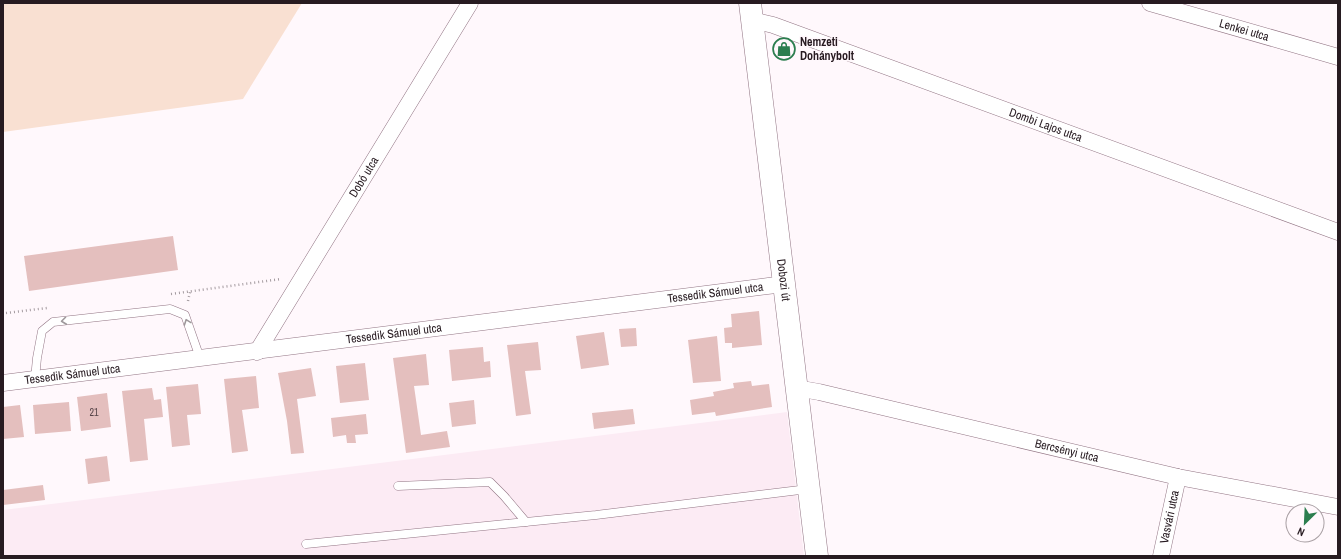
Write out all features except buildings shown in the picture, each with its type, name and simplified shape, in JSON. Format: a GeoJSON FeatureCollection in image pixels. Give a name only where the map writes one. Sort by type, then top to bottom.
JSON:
{"type":"FeatureCollection","features":[{"type":"Feature","properties":{"kind":"main road","name":"Dobozi út"},"geometry":{"type":"LineString","coordinates":[[751,12],[817,556]]}},
{"type":"Feature","properties":{"kind":"street","name":"Dobó utca"},"geometry":{"type":"LineString","coordinates":[[257,352],[470,3]]}},
{"type":"Feature","properties":{"kind":"street","name":"Lenkei utca"},"geometry":{"type":"LineString","coordinates":[[1150,3],[1338,57]]}},
{"type":"Feature","properties":{"kind":"street","name":"Dombi Lajos utca"},"geometry":{"type":"LineString","coordinates":[[751,12],[773,25],[1338,232]]}},
{"type":"Feature","properties":{"kind":"street","name":"Tessedik Sámuel utca"},"geometry":{"type":"LineString","coordinates":[[3,383],[784,284]]}},
{"type":"Feature","properties":{"kind":"street","name":"Bercsényi utca"},"geometry":{"type":"LineString","coordinates":[[796,388],[819,392],[1178,478],[1338,507]]}},
{"type":"Feature","properties":{"kind":"street","name":"Vasvári utca"},"geometry":{"type":"LineString","coordinates":[[1161,556],[1178,478]]}},
{"type":"Feature","properties":{"kind":"lane"},"geometry":{"type":"LineString","coordinates":[[35,379],[42,331],[53,322],[170,309],[185,315],[200,358]]}},
{"type":"Feature","properties":{"kind":"lane"},"geometry":{"type":"LineString","coordinates":[[398,486],[490,482],[526,522]]}},
{"type":"Feature","properties":{"kind":"lane"},"geometry":{"type":"LineString","coordinates":[[306,544],[604,514],[809,489]]}},
{"type":"Feature","properties":{"kind":"shaded area"},"geometry":{"type":"Polygon","coordinates":[[[3,3],[302,3],[243,99],[3,132],[3,3]]]}},
{"type":"Feature","properties":{"kind":"shaded area"},"geometry":{"type":"Polygon","coordinates":[[[787,412],[804,556],[3,556],[3,510],[787,412]]]}},
{"type":"Feature","properties":{"kind":"place","name":"Nemzeti Dohánybolt"},"geometry":{"type":"Point","coordinates":[784,49]}}]}
